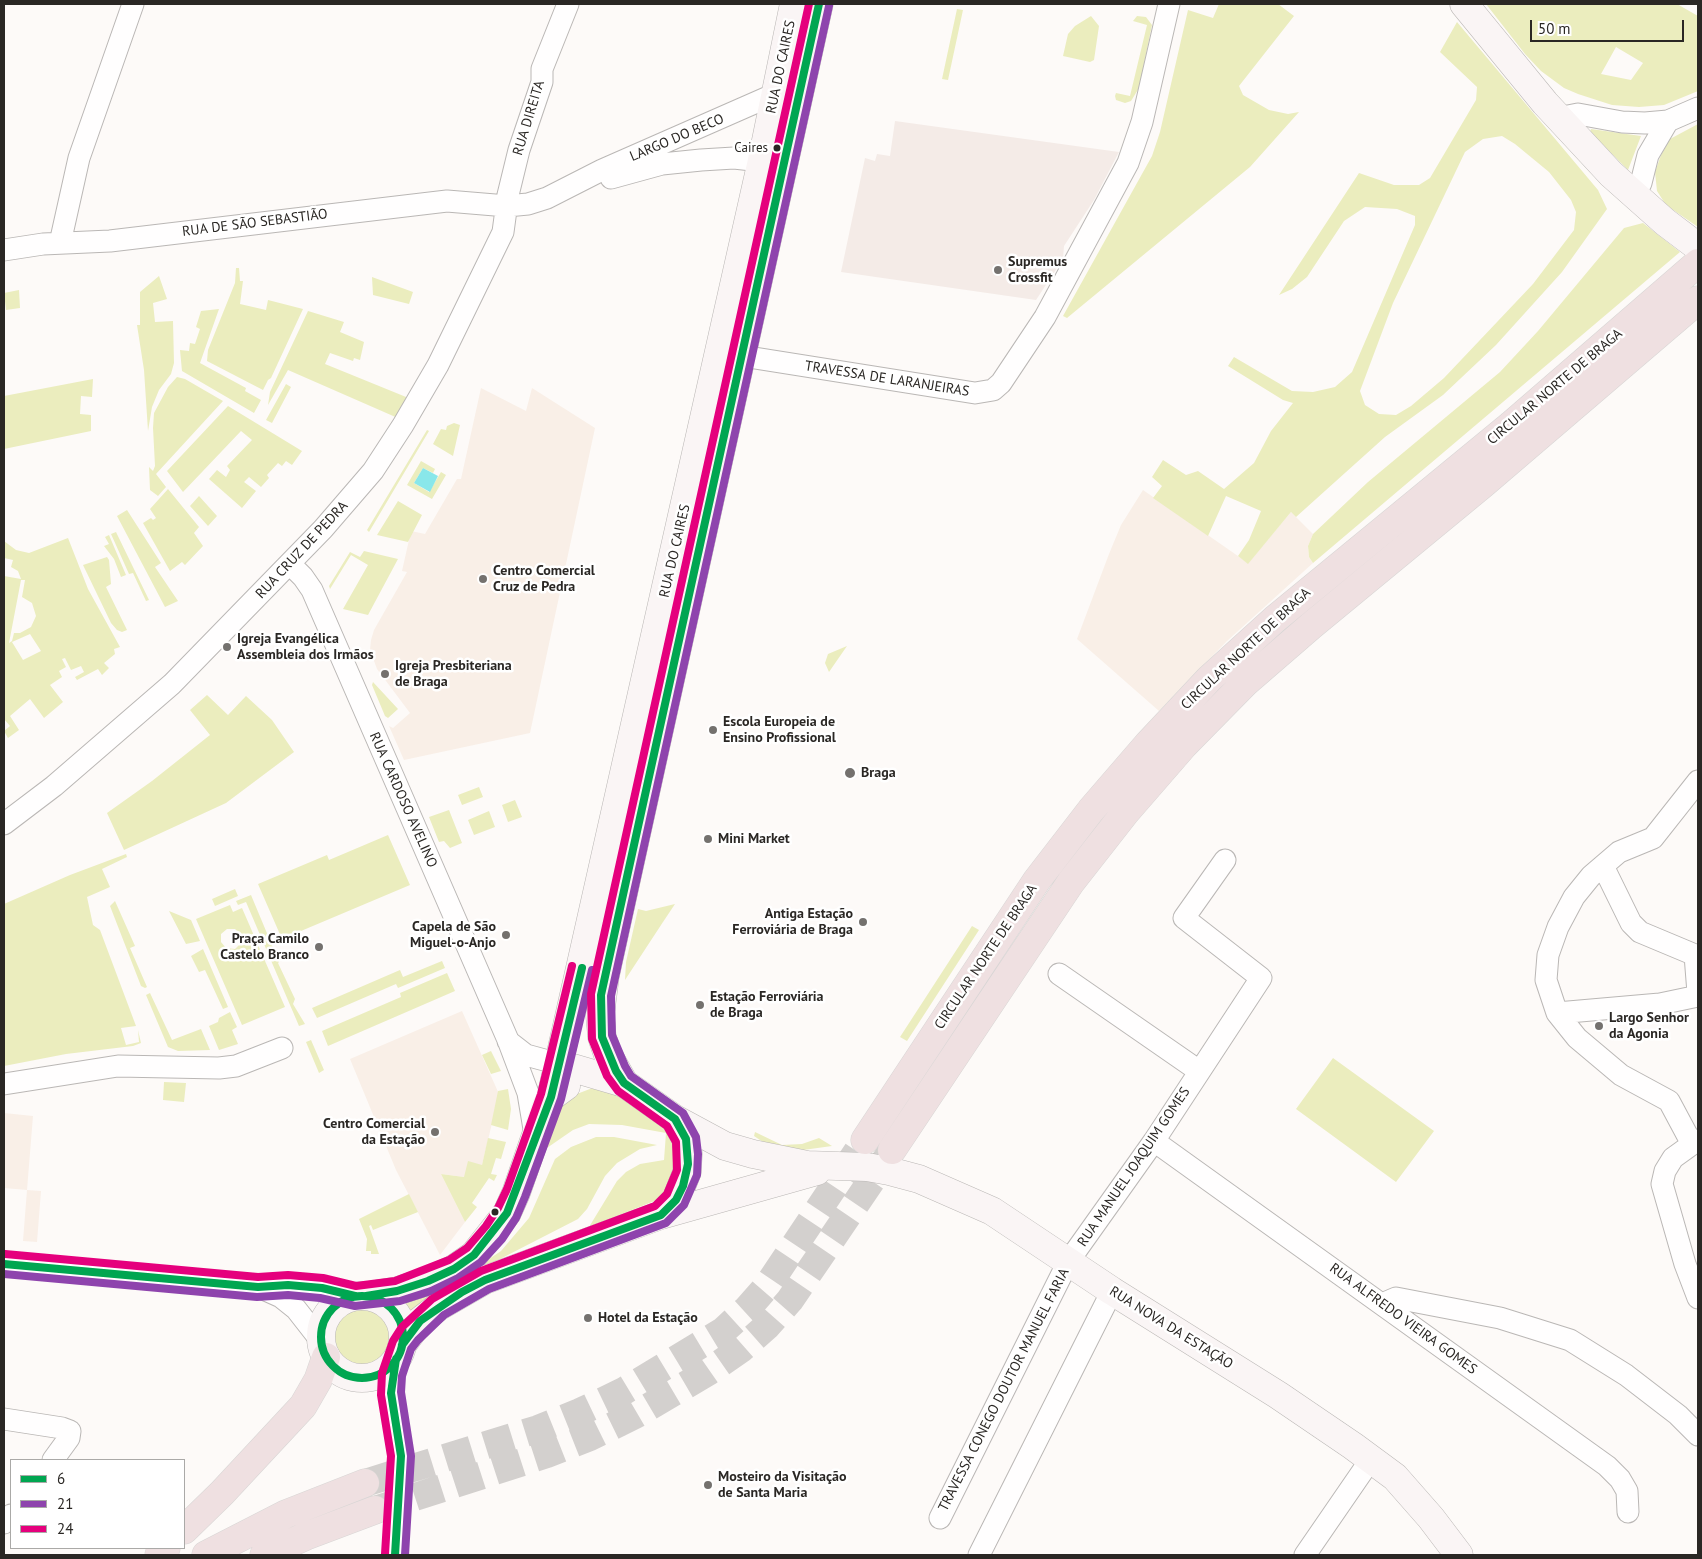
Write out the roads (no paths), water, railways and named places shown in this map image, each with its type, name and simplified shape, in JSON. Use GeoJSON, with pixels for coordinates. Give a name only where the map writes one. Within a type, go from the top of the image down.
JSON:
{"type":"FeatureCollection","features":[{"type":"Feature","properties":{"kind":"highway","name":"CIRCULAR NORTE DE BRAGA"},"geometry":{"type":"LineString","coordinates":[[865,1140],[1043,872],[1091,810],[1148,744],[1209,679],[1275,619],[1511,424],[1698,263]]}},
{"type":"Feature","properties":{"kind":"highway","name":"CIRCULAR NORTE DE BRAGA"},"geometry":{"type":"LineString","coordinates":[[892,1150],[1072,882],[1125,813],[1184,745],[1245,684],[1312,625],[1548,430],[1698,300]]}},
{"type":"Feature","properties":{"kind":"highway"},"geometry":{"type":"LineString","coordinates":[[185,1529],[222,1493],[303,1406],[318,1380],[323,1349]]}},
{"type":"Feature","properties":{"kind":"highway"},"geometry":{"type":"LineString","coordinates":[[206,1555],[286,1514],[365,1483]]}},
{"type":"Feature","properties":{"kind":"highway"},"geometry":{"type":"LineString","coordinates":[[264,1555],[306,1536],[375,1510]]}},
{"type":"Feature","properties":{"kind":"main road","name":"RUA DO CAIRES"},"geometry":{"type":"LineString","coordinates":[[361,1296],[397,1291],[428,1281],[454,1269],[474,1255],[494,1232],[507,1213],[552,1097],[760,165],[794,4]]}},
{"type":"Feature","properties":{"kind":"main road","name":"RUA DO CAIRES"},"geometry":{"type":"LineString","coordinates":[[615,1080],[602,1037],[601,995],[819,4]]}},
{"type":"Feature","properties":{"kind":"main road"},"geometry":{"type":"LineString","coordinates":[[1464,4],[1553,112],[1634,196],[1698,247]]}},
{"type":"Feature","properties":{"kind":"main road"},"geometry":{"type":"LineString","coordinates":[[559,1064],[615,1080]]}},
{"type":"Feature","properties":{"kind":"main road"},"geometry":{"type":"LineString","coordinates":[[552,1097],[574,1082],[593,1077],[615,1080]]}},
{"type":"Feature","properties":{"kind":"main road","name":"RUA NOVA DA ESTAÇÃO"},"geometry":{"type":"LineString","coordinates":[[615,1080],[675,1119],[725,1146],[753,1154],[806,1164],[889,1171],[943,1188],[992,1211],[1112,1291],[1278,1395],[1395,1476],[1431,1518],[1459,1555]]}},
{"type":"Feature","properties":{"kind":"main road"},"geometry":{"type":"LineString","coordinates":[[661,1214],[676,1200],[683,1186],[688,1164],[686,1139],[675,1119]]}},
{"type":"Feature","properties":{"kind":"main road","name":"RUA NOVA DA ESTAÇÃO"},"geometry":{"type":"LineString","coordinates":[[399,1352],[420,1321],[438,1307],[485,1280],[661,1214],[789,1178],[843,1166]]}},
{"type":"Feature","properties":{"kind":"main road"},"geometry":{"type":"LineString","coordinates":[[361,1296],[379,1300],[390,1307],[398,1318],[402,1331],[399,1352],[384,1371],[369,1377],[352,1377],[337,1370],[323,1349],[321,1328],[330,1312],[344,1300],[361,1296]]}},
{"type":"Feature","properties":{"kind":"street"},"geometry":{"type":"LineString","coordinates":[[60,243],[79,158],[133,4]]}},
{"type":"Feature","properties":{"kind":"street","name":"RUA DIREITA"},"geometry":{"type":"LineString","coordinates":[[507,206],[518,150],[542,82],[542,69],[568,4]]}},
{"type":"Feature","properties":{"kind":"street","name":"TRAVESSA DE LARANJEIRAS"},"geometry":{"type":"LineString","coordinates":[[742,356],[975,393],[993,390],[1001,384],[1062,287],[1128,163],[1142,122],[1170,4]]}},
{"type":"Feature","properties":{"kind":"street","name":"LARGO DO BECO"},"geometry":{"type":"LineString","coordinates":[[507,206],[528,204],[547,198],[579,184],[602,170],[775,94]]}},
{"type":"Feature","properties":{"kind":"street"},"geometry":{"type":"LineString","coordinates":[[1553,112],[1568,116],[1578,114],[1622,122],[1645,123],[1668,121],[1698,108]]}},
{"type":"Feature","properties":{"kind":"street"},"geometry":{"type":"LineString","coordinates":[[1634,196],[1641,183],[1648,155],[1668,121]]}},
{"type":"Feature","properties":{"kind":"street","name":"LARGO DO BECO"},"geometry":{"type":"LineString","coordinates":[[579,184],[604,180],[662,164],[734,158],[752,160],[760,165]]}},
{"type":"Feature","properties":{"kind":"street","name":"RUA DE SÃO SEBASTIÃO"},"geometry":{"type":"LineString","coordinates":[[4,250],[60,243],[119,240],[448,201],[507,206]]}},
{"type":"Feature","properties":{"kind":"street","name":"RUA CRUZ DE PEDRA"},"geometry":{"type":"LineString","coordinates":[[4,824],[54,786],[155,700],[290,564],[365,482],[403,426],[455,333],[503,232],[507,206]]}},
{"type":"Feature","properties":{"kind":"street","name":"RUA CARDOSO AVELINO"},"geometry":{"type":"LineString","coordinates":[[290,564],[303,577],[312,590],[508,1040],[528,1093],[535,1139]]}},
{"type":"Feature","properties":{"kind":"street"},"geometry":{"type":"LineString","coordinates":[[1698,781],[1653,838],[1619,852],[1590,876],[1574,897],[1558,927],[1548,955],[1546,980],[1557,1013],[1577,1038],[1621,1075],[1669,1101],[1695,1142],[1673,1158],[1665,1171],[1662,1184],[1685,1264],[1698,1298]]}},
{"type":"Feature","properties":{"kind":"street","name":"RUA MANUEL JOAQUIM GOMES"},"geometry":{"type":"LineString","coordinates":[[1068,1262],[1154,1141],[1262,978],[1184,918],[1226,860]]}},
{"type":"Feature","properties":{"kind":"street"},"geometry":{"type":"LineString","coordinates":[[1557,1013],[1660,1004],[1698,995],[1695,955],[1640,932],[1630,923],[1603,866]]}},
{"type":"Feature","properties":{"kind":"street"},"geometry":{"type":"LineString","coordinates":[[1059,974],[1199,1071]]}},
{"type":"Feature","properties":{"kind":"street"},"geometry":{"type":"LineString","coordinates":[[508,1040],[526,1054],[559,1064]]}},
{"type":"Feature","properties":{"kind":"street"},"geometry":{"type":"LineString","coordinates":[[4,1084],[118,1066],[219,1068],[236,1066],[282,1048]]}},
{"type":"Feature","properties":{"kind":"street","name":"RUA ALFREDO VIEIRA GOMES"},"geometry":{"type":"LineString","coordinates":[[1154,1141],[1607,1466],[1620,1479],[1627,1491],[1628,1512]]}},
{"type":"Feature","properties":{"kind":"street","name":"TRAVESSA CONEGO DOUTOR MANUEL FARIA"},"geometry":{"type":"LineString","coordinates":[[940,1518],[1068,1262]]}},
{"type":"Feature","properties":{"kind":"street"},"geometry":{"type":"LineString","coordinates":[[4,1264],[258,1287],[288,1285],[322,1288],[361,1296]]}},
{"type":"Feature","properties":{"kind":"street"},"geometry":{"type":"LineString","coordinates":[[258,1287],[281,1297],[296,1308],[323,1349]]}},
{"type":"Feature","properties":{"kind":"street"},"geometry":{"type":"LineString","coordinates":[[979,1555],[1112,1291]]}},
{"type":"Feature","properties":{"kind":"street"},"geometry":{"type":"LineString","coordinates":[[1382,1304],[1396,1298],[1500,1318],[1570,1340],[1626,1376],[1663,1403],[1678,1415],[1698,1436]]}},
{"type":"Feature","properties":{"kind":"street"},"geometry":{"type":"LineString","coordinates":[[395,1555],[401,1456],[391,1393],[399,1352]]}},
{"type":"Feature","properties":{"kind":"street"},"geometry":{"type":"LineString","coordinates":[[4,1419],[62,1428],[70,1431],[69,1438],[54,1459]]}},
{"type":"Feature","properties":{"kind":"street"},"geometry":{"type":"LineString","coordinates":[[1305,1555],[1371,1459]]}},
{"type":"Feature","properties":{"kind":"water"},"geometry":{"type":"Polygon","coordinates":[[[423,468],[438,476],[430,492],[414,483],[423,468]]]}},
{"type":"Feature","properties":{"kind":"tunnel"},"geometry":{"type":"LineString","coordinates":[[365,1483],[538,1429],[580,1412],[624,1391],[723,1331],[747,1309],[768,1285],[865,1140]]}},
{"type":"Feature","properties":{"kind":"tunnel"},"geometry":{"type":"LineString","coordinates":[[375,1510],[547,1454],[590,1437],[635,1415],[708,1372],[741,1349],[767,1326],[790,1300],[891,1152]]}},
{"type":"Feature","properties":{"kind":"place","name":"Caires"},"geometry":{"type":"Point","coordinates":[777,148]}},
{"type":"Feature","properties":{"kind":"place","name":"Supremus Crossfit"},"geometry":{"type":"Point","coordinates":[998,270]}},
{"type":"Feature","properties":{"kind":"place","name":"Centro Comercial Cruz de Pedra"},"geometry":{"type":"Point","coordinates":[483,579]}},
{"type":"Feature","properties":{"kind":"place","name":"Igreja Evangélica Assembleia dos Irmãos"},"geometry":{"type":"Point","coordinates":[227,647]}},
{"type":"Feature","properties":{"kind":"place","name":"Igreja Presbiteriana de Braga"},"geometry":{"type":"Point","coordinates":[385,674]}},
{"type":"Feature","properties":{"kind":"place","name":"Escola Europeia de Ensino Profissional"},"geometry":{"type":"Point","coordinates":[713,730]}},
{"type":"Feature","properties":{"kind":"place","name":"Braga"},"geometry":{"type":"Point","coordinates":[850,773]}},
{"type":"Feature","properties":{"kind":"place","name":"Mini Market"},"geometry":{"type":"Point","coordinates":[708,839]}},
{"type":"Feature","properties":{"kind":"place","name":"Antiga Estação Ferroviária de Braga"},"geometry":{"type":"Point","coordinates":[863,922]}},
{"type":"Feature","properties":{"kind":"place","name":"Capela de São Miguel-o-Anjo"},"geometry":{"type":"Point","coordinates":[506,935]}},
{"type":"Feature","properties":{"kind":"place","name":"Praça Camilo Castelo Branco"},"geometry":{"type":"Point","coordinates":[319,947]}},
{"type":"Feature","properties":{"kind":"place","name":"Estação Ferroviária de Braga"},"geometry":{"type":"Point","coordinates":[700,1005]}},
{"type":"Feature","properties":{"kind":"place","name":"Largo Senhor da Agonia"},"geometry":{"type":"Point","coordinates":[1599,1026]}},
{"type":"Feature","properties":{"kind":"place","name":"Centro Comercial da Estação"},"geometry":{"type":"Point","coordinates":[435,1132]}},
{"type":"Feature","properties":{"kind":"place","name":"Hotel da Estação"},"geometry":{"type":"Point","coordinates":[588,1318]}},
{"type":"Feature","properties":{"kind":"place","name":"Mosteiro da Visitação de Santa Maria"},"geometry":{"type":"Point","coordinates":[708,1485]}}]}
